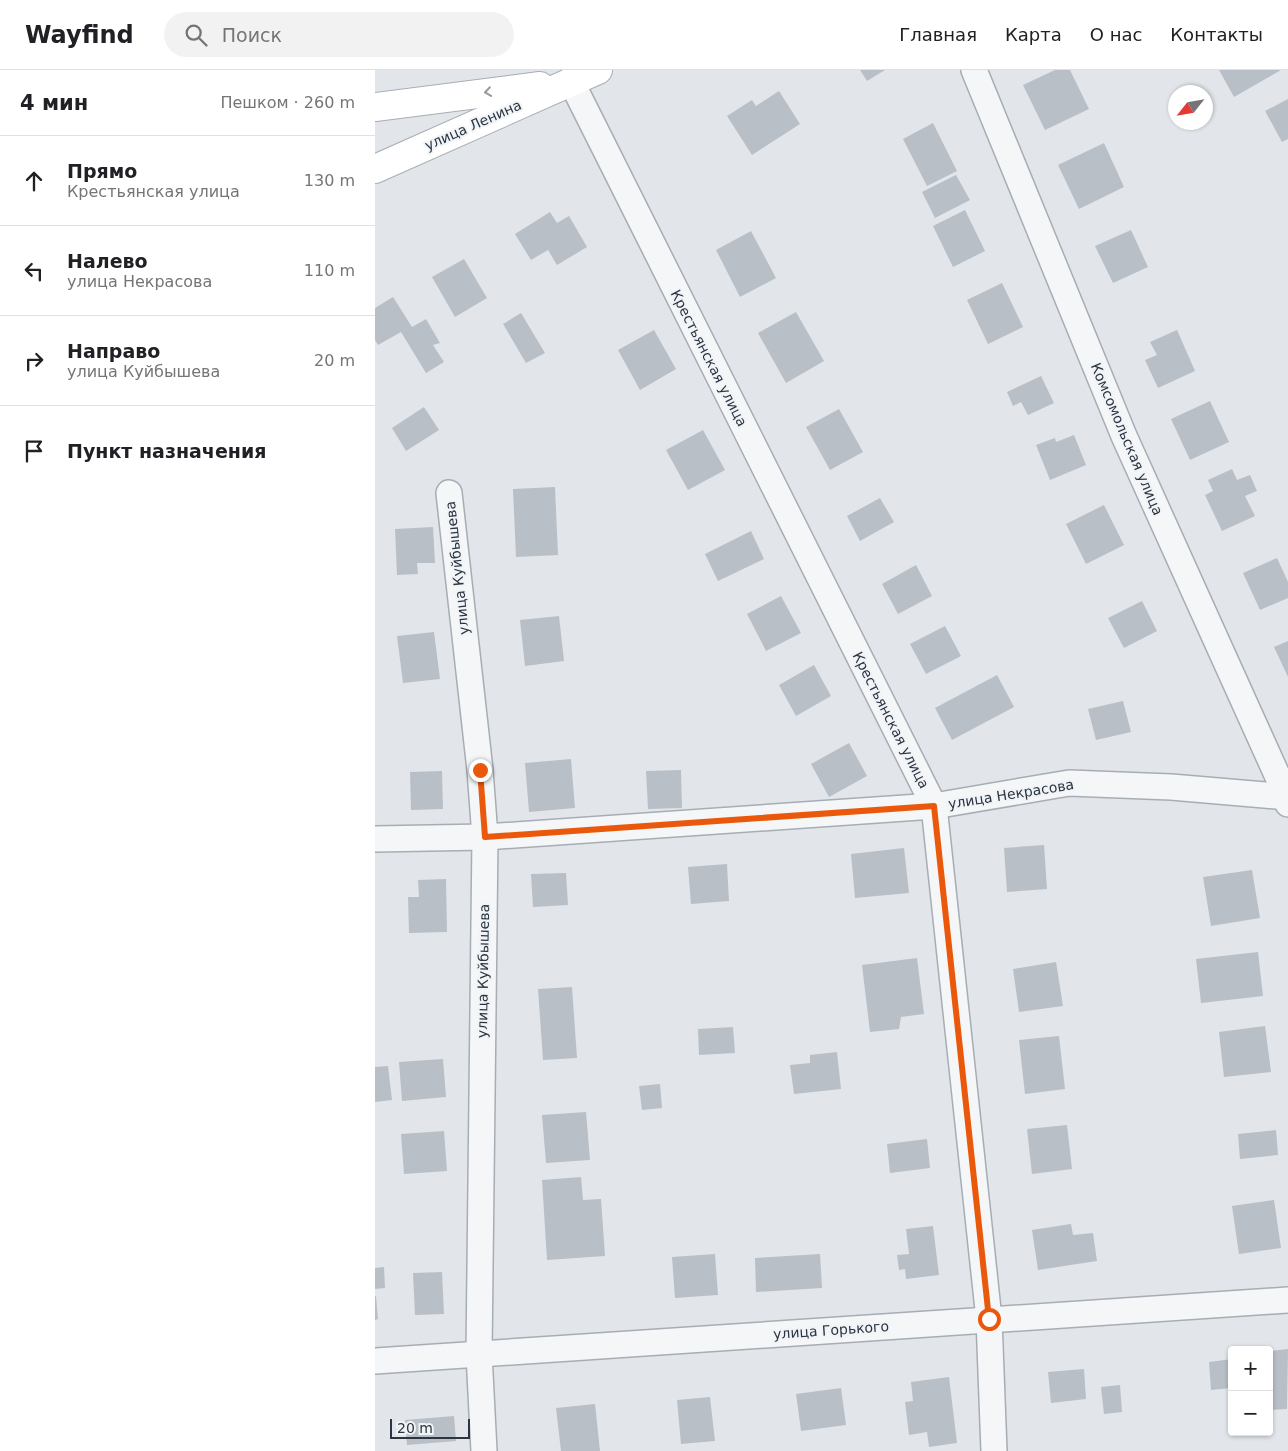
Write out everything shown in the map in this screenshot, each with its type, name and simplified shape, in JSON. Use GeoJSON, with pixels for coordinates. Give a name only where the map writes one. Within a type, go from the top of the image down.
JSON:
{"type":"FeatureCollection","features":[{"type":"Feature","properties":{"kind":"main road","name":"улица Ленина"},"geometry":{"type":"LineString","coordinates":[[375,169],[598,70]]}},
{"type":"Feature","properties":{"kind":"main road","name":"улица Ленина"},"geometry":{"type":"LineString","coordinates":[[375,107],[571,81]]}},
{"type":"Feature","properties":{"kind":"street","name":"Комсомольская улица"},"geometry":{"type":"LineString","coordinates":[[974,70],[1124,436],[1288,800]]}},
{"type":"Feature","properties":{"kind":"street","name":"Крестьянская улица"},"geometry":{"type":"LineString","coordinates":[[571,81],[934,806],[989,1319],[994,1451]]}},
{"type":"Feature","properties":{"kind":"street","name":"улица Куйбышева"},"geometry":{"type":"LineString","coordinates":[[449,493],[480,770],[485,837],[479,1354],[484,1451]]}},
{"type":"Feature","properties":{"kind":"street","name":"улица Некрасова"},"geometry":{"type":"LineString","coordinates":[[375,840],[485,837],[934,806],[1069,783],[1171,787],[1288,800]]}},
{"type":"Feature","properties":{"kind":"street","name":"улица Горького"},"geometry":{"type":"LineString","coordinates":[[375,1361],[1288,1300]]}},
{"type":"Feature","properties":{"kind":"building"},"geometry":{"type":"Polygon","coordinates":[[[860,70],[885,70],[867,81],[860,70]]]}},
{"type":"Feature","properties":{"kind":"building"},"geometry":{"type":"Polygon","coordinates":[[[1055,70],[1070,70],[1089,109],[1045,130],[1023,85],[1055,70]]]}},
{"type":"Feature","properties":{"kind":"building"},"geometry":{"type":"Polygon","coordinates":[[[1219,70],[1281,70],[1234,97],[1219,70]]]}},
{"type":"Feature","properties":{"kind":"building"},"geometry":{"type":"Polygon","coordinates":[[[779,91],[800,124],[752,155],[727,116],[752,100],[756,106],[779,91]]]}},
{"type":"Feature","properties":{"kind":"building"},"geometry":{"type":"Polygon","coordinates":[[[1288,99],[1288,139],[1282,142],[1265,111],[1288,99]]]}},
{"type":"Feature","properties":{"kind":"building"},"geometry":{"type":"Polygon","coordinates":[[[933,123],[957,171],[927,186],[903,139],[933,123]]]}},
{"type":"Feature","properties":{"kind":"building"},"geometry":{"type":"Polygon","coordinates":[[[1104,143],[1124,187],[1079,209],[1058,165],[1104,143]]]}},
{"type":"Feature","properties":{"kind":"building"},"geometry":{"type":"Polygon","coordinates":[[[956,175],[970,200],[935,218],[922,192],[956,175]]]}},
{"type":"Feature","properties":{"kind":"building"},"geometry":{"type":"Polygon","coordinates":[[[965,210],[985,251],[953,267],[933,226],[965,210]]]}},
{"type":"Feature","properties":{"kind":"building"},"geometry":{"type":"Polygon","coordinates":[[[550,212],[557,223],[569,216],[587,247],[557,265],[548,250],[531,260],[515,234],[550,212]]]}},
{"type":"Feature","properties":{"kind":"building"},"geometry":{"type":"Polygon","coordinates":[[[1131,230],[1148,267],[1113,283],[1095,246],[1131,230]]]}},
{"type":"Feature","properties":{"kind":"building"},"geometry":{"type":"Polygon","coordinates":[[[751,231],[776,278],[740,297],[716,250],[751,231]]]}},
{"type":"Feature","properties":{"kind":"building"},"geometry":{"type":"Polygon","coordinates":[[[464,259],[487,298],[455,317],[432,277],[464,259]]]}},
{"type":"Feature","properties":{"kind":"building"},"geometry":{"type":"Polygon","coordinates":[[[1002,283],[1023,327],[988,344],[967,300],[1002,283]]]}},
{"type":"Feature","properties":{"kind":"building"},"geometry":{"type":"Polygon","coordinates":[[[393,297],[412,327],[426,319],[440,343],[433,345],[444,362],[426,373],[401,332],[378,345],[375,340],[375,308],[393,297]]]}},
{"type":"Feature","properties":{"kind":"building"},"geometry":{"type":"Polygon","coordinates":[[[796,312],[824,361],[786,383],[758,333],[796,312]]]}},
{"type":"Feature","properties":{"kind":"building"},"geometry":{"type":"Polygon","coordinates":[[[521,313],[545,353],[526,363],[503,324],[521,313]]]}},
{"type":"Feature","properties":{"kind":"building"},"geometry":{"type":"Polygon","coordinates":[[[654,330],[676,369],[640,390],[618,350],[654,330]]]}},
{"type":"Feature","properties":{"kind":"building"},"geometry":{"type":"Polygon","coordinates":[[[1177,330],[1195,371],[1158,388],[1145,360],[1157,355],[1150,342],[1177,330]]]}},
{"type":"Feature","properties":{"kind":"building"},"geometry":{"type":"Polygon","coordinates":[[[1041,376],[1054,403],[1028,415],[1021,402],[1013,406],[1007,392],[1041,376]]]}},
{"type":"Feature","properties":{"kind":"building"},"geometry":{"type":"Polygon","coordinates":[[[1210,401],[1229,442],[1190,460],[1171,419],[1210,401]]]}},
{"type":"Feature","properties":{"kind":"building"},"geometry":{"type":"Polygon","coordinates":[[[424,407],[439,430],[406,451],[392,428],[424,407]]]}},
{"type":"Feature","properties":{"kind":"building"},"geometry":{"type":"Polygon","coordinates":[[[839,409],[863,452],[830,470],[806,427],[839,409]]]}},
{"type":"Feature","properties":{"kind":"building"},"geometry":{"type":"Polygon","coordinates":[[[703,430],[725,470],[688,490],[666,450],[703,430]]]}},
{"type":"Feature","properties":{"kind":"building"},"geometry":{"type":"Polygon","coordinates":[[[1074,435],[1086,465],[1050,480],[1036,445],[1055,438],[1056,442],[1074,435]]]}},
{"type":"Feature","properties":{"kind":"building"},"geometry":{"type":"Polygon","coordinates":[[[1232,469],[1237,480],[1250,475],[1257,491],[1245,496],[1255,516],[1222,531],[1205,495],[1213,491],[1208,480],[1232,469]]]}},
{"type":"Feature","properties":{"kind":"building"},"geometry":{"type":"Polygon","coordinates":[[[555,487],[558,555],[516,557],[513,489],[555,487]]]}},
{"type":"Feature","properties":{"kind":"building"},"geometry":{"type":"Polygon","coordinates":[[[880,498],[894,522],[860,541],[847,516],[880,498]]]}},
{"type":"Feature","properties":{"kind":"building"},"geometry":{"type":"Polygon","coordinates":[[[1104,505],[1124,545],[1086,564],[1066,524],[1104,505]]]}},
{"type":"Feature","properties":{"kind":"building"},"geometry":{"type":"Polygon","coordinates":[[[433,527],[435,563],[417,563],[418,574],[397,575],[395,529],[433,527]]]}},
{"type":"Feature","properties":{"kind":"building"},"geometry":{"type":"Polygon","coordinates":[[[751,531],[764,559],[718,581],[705,554],[751,531]]]}},
{"type":"Feature","properties":{"kind":"building"},"geometry":{"type":"Polygon","coordinates":[[[1277,558],[1288,582],[1288,598],[1260,610],[1243,573],[1277,558]]]}},
{"type":"Feature","properties":{"kind":"building"},"geometry":{"type":"Polygon","coordinates":[[[916,565],[932,596],[898,614],[882,584],[916,565]]]}},
{"type":"Feature","properties":{"kind":"building"},"geometry":{"type":"Polygon","coordinates":[[[781,596],[801,633],[766,651],[747,614],[781,596]]]}},
{"type":"Feature","properties":{"kind":"building"},"geometry":{"type":"Polygon","coordinates":[[[1142,601],[1157,631],[1124,648],[1108,618],[1142,601]]]}},
{"type":"Feature","properties":{"kind":"building"},"geometry":{"type":"Polygon","coordinates":[[[559,616],[564,661],[525,666],[520,620],[559,616]]]}},
{"type":"Feature","properties":{"kind":"building"},"geometry":{"type":"Polygon","coordinates":[[[945,626],[961,656],[926,674],[910,644],[945,626]]]}},
{"type":"Feature","properties":{"kind":"building"},"geometry":{"type":"Polygon","coordinates":[[[434,632],[440,679],[403,683],[397,636],[434,632]]]}},
{"type":"Feature","properties":{"kind":"building"},"geometry":{"type":"Polygon","coordinates":[[[1288,641],[1288,677],[1274,647],[1288,641]]]}},
{"type":"Feature","properties":{"kind":"building"},"geometry":{"type":"Polygon","coordinates":[[[814,665],[831,696],[796,716],[779,685],[814,665]]]}},
{"type":"Feature","properties":{"kind":"building"},"geometry":{"type":"Polygon","coordinates":[[[997,675],[1014,707],[952,740],[935,708],[997,675]]]}},
{"type":"Feature","properties":{"kind":"building"},"geometry":{"type":"Polygon","coordinates":[[[1123,701],[1131,732],[1096,740],[1088,709],[1123,701]]]}},
{"type":"Feature","properties":{"kind":"building"},"geometry":{"type":"Polygon","coordinates":[[[849,743],[867,776],[829,797],[811,764],[849,743]]]}},
{"type":"Feature","properties":{"kind":"building"},"geometry":{"type":"Polygon","coordinates":[[[571,759],[575,808],[529,812],[525,763],[571,759]]]}},
{"type":"Feature","properties":{"kind":"building"},"geometry":{"type":"Polygon","coordinates":[[[681,770],[682,808],[648,809],[646,771],[681,770]]]}},
{"type":"Feature","properties":{"kind":"building"},"geometry":{"type":"Polygon","coordinates":[[[442,771],[443,809],[411,810],[410,772],[442,771]]]}},
{"type":"Feature","properties":{"kind":"building"},"geometry":{"type":"Polygon","coordinates":[[[1044,845],[1047,889],[1007,892],[1004,848],[1044,845]]]}},
{"type":"Feature","properties":{"kind":"building"},"geometry":{"type":"Polygon","coordinates":[[[904,848],[909,893],[855,898],[851,854],[904,848]]]}},
{"type":"Feature","properties":{"kind":"building"},"geometry":{"type":"Polygon","coordinates":[[[727,864],[729,901],[691,904],[688,867],[727,864]]]}},
{"type":"Feature","properties":{"kind":"building"},"geometry":{"type":"Polygon","coordinates":[[[1252,870],[1260,918],[1211,926],[1203,877],[1252,870]]]}},
{"type":"Feature","properties":{"kind":"building"},"geometry":{"type":"Polygon","coordinates":[[[566,873],[568,905],[533,907],[531,874],[566,873]]]}},
{"type":"Feature","properties":{"kind":"building"},"geometry":{"type":"Polygon","coordinates":[[[446,879],[447,932],[409,933],[408,897],[419,897],[418,880],[446,879]]]}},
{"type":"Feature","properties":{"kind":"building"},"geometry":{"type":"Polygon","coordinates":[[[1258,952],[1263,996],[1201,1003],[1196,959],[1258,952]]]}},
{"type":"Feature","properties":{"kind":"building"},"geometry":{"type":"Polygon","coordinates":[[[917,958],[924,1014],[901,1017],[899,1029],[870,1032],[862,965],[917,958]]]}},
{"type":"Feature","properties":{"kind":"building"},"geometry":{"type":"Polygon","coordinates":[[[1056,962],[1063,1006],[1019,1012],[1013,969],[1056,962]]]}},
{"type":"Feature","properties":{"kind":"building"},"geometry":{"type":"Polygon","coordinates":[[[572,987],[577,1058],[543,1060],[538,989],[572,987]]]}},
{"type":"Feature","properties":{"kind":"building"},"geometry":{"type":"Polygon","coordinates":[[[1265,1026],[1271,1072],[1224,1077],[1219,1032],[1265,1026]]]}},
{"type":"Feature","properties":{"kind":"building"},"geometry":{"type":"Polygon","coordinates":[[[733,1027],[735,1053],[699,1055],[698,1029],[733,1027]]]}},
{"type":"Feature","properties":{"kind":"building"},"geometry":{"type":"Polygon","coordinates":[[[1059,1036],[1065,1089],[1025,1094],[1019,1040],[1059,1036]]]}},
{"type":"Feature","properties":{"kind":"building"},"geometry":{"type":"Polygon","coordinates":[[[837,1052],[841,1089],[794,1094],[790,1065],[810,1063],[810,1055],[837,1052]]]}},
{"type":"Feature","properties":{"kind":"building"},"geometry":{"type":"Polygon","coordinates":[[[443,1059],[446,1097],[402,1101],[399,1062],[443,1059]]]}},
{"type":"Feature","properties":{"kind":"building"},"geometry":{"type":"Polygon","coordinates":[[[388,1066],[392,1100],[375,1102],[375,1067],[388,1066]]]}},
{"type":"Feature","properties":{"kind":"building"},"geometry":{"type":"Polygon","coordinates":[[[660,1084],[662,1108],[642,1110],[639,1086],[660,1084]]]}},
{"type":"Feature","properties":{"kind":"building"},"geometry":{"type":"Polygon","coordinates":[[[586,1112],[590,1160],[546,1163],[542,1115],[586,1112]]]}},
{"type":"Feature","properties":{"kind":"building"},"geometry":{"type":"Polygon","coordinates":[[[1067,1125],[1072,1169],[1032,1174],[1027,1129],[1067,1125]]]}},
{"type":"Feature","properties":{"kind":"building"},"geometry":{"type":"Polygon","coordinates":[[[1276,1130],[1278,1155],[1240,1159],[1238,1134],[1276,1130]]]}},
{"type":"Feature","properties":{"kind":"building"},"geometry":{"type":"Polygon","coordinates":[[[444,1131],[447,1171],[404,1174],[401,1134],[444,1131]]]}},
{"type":"Feature","properties":{"kind":"building"},"geometry":{"type":"Polygon","coordinates":[[[927,1139],[930,1168],[890,1173],[887,1144],[927,1139]]]}},
{"type":"Feature","properties":{"kind":"building"},"geometry":{"type":"Polygon","coordinates":[[[581,1177],[583,1200],[601,1199],[605,1256],[547,1260],[542,1180],[581,1177]]]}},
{"type":"Feature","properties":{"kind":"building"},"geometry":{"type":"Polygon","coordinates":[[[1274,1200],[1281,1248],[1239,1254],[1232,1206],[1274,1200]]]}},
{"type":"Feature","properties":{"kind":"building"},"geometry":{"type":"Polygon","coordinates":[[[1071,1224],[1073,1235],[1093,1233],[1097,1261],[1038,1270],[1032,1230],[1071,1224]]]}},
{"type":"Feature","properties":{"kind":"building"},"geometry":{"type":"Polygon","coordinates":[[[933,1226],[939,1275],[906,1279],[905,1269],[899,1270],[897,1255],[909,1254],[906,1229],[933,1226]]]}},
{"type":"Feature","properties":{"kind":"building"},"geometry":{"type":"Polygon","coordinates":[[[715,1254],[718,1295],[675,1298],[672,1257],[715,1254]]]}},
{"type":"Feature","properties":{"kind":"building"},"geometry":{"type":"Polygon","coordinates":[[[820,1254],[822,1288],[756,1292],[755,1258],[820,1254]]]}},
{"type":"Feature","properties":{"kind":"building"},"geometry":{"type":"Polygon","coordinates":[[[384,1267],[385,1288],[375,1289],[375,1268],[384,1267]]]}},
{"type":"Feature","properties":{"kind":"building"},"geometry":{"type":"Polygon","coordinates":[[[442,1272],[444,1314],[415,1315],[413,1273],[442,1272]]]}},
{"type":"Feature","properties":{"kind":"building"},"geometry":{"type":"Polygon","coordinates":[[[375,1296],[378,1319],[375,1320],[375,1296]]]}},
{"type":"Feature","properties":{"kind":"building"},"geometry":{"type":"Polygon","coordinates":[[[1288,1349],[1287,1409],[1273,1410],[1273,1351],[1288,1349]]]}},
{"type":"Feature","properties":{"kind":"building"},"geometry":{"type":"Polygon","coordinates":[[[1228,1360],[1228,1388],[1211,1390],[1209,1362],[1228,1360]]]}},
{"type":"Feature","properties":{"kind":"building"},"geometry":{"type":"Polygon","coordinates":[[[1084,1369],[1086,1399],[1051,1403],[1048,1372],[1084,1369]]]}},
{"type":"Feature","properties":{"kind":"building"},"geometry":{"type":"Polygon","coordinates":[[[949,1377],[957,1443],[929,1447],[927,1432],[909,1435],[905,1402],[913,1401],[911,1382],[949,1377]]]}},
{"type":"Feature","properties":{"kind":"building"},"geometry":{"type":"Polygon","coordinates":[[[1120,1385],[1122,1412],[1104,1414],[1101,1387],[1120,1385]]]}},
{"type":"Feature","properties":{"kind":"building"},"geometry":{"type":"Polygon","coordinates":[[[841,1388],[846,1425],[801,1431],[796,1394],[841,1388]]]}},
{"type":"Feature","properties":{"kind":"building"},"geometry":{"type":"Polygon","coordinates":[[[710,1397],[715,1441],[681,1444],[677,1400],[710,1397]]]}},
{"type":"Feature","properties":{"kind":"building"},"geometry":{"type":"Polygon","coordinates":[[[595,1404],[600,1451],[561,1451],[556,1408],[595,1404]]]}},
{"type":"Feature","properties":{"kind":"building"},"geometry":{"type":"Polygon","coordinates":[[[454,1416],[456,1441],[407,1445],[405,1420],[454,1416]]]}},
{"type":"Feature","properties":{"kind":"route"},"geometry":{"type":"LineString","coordinates":[[480,770],[485,837],[934,806],[989,1319]]}}]}
